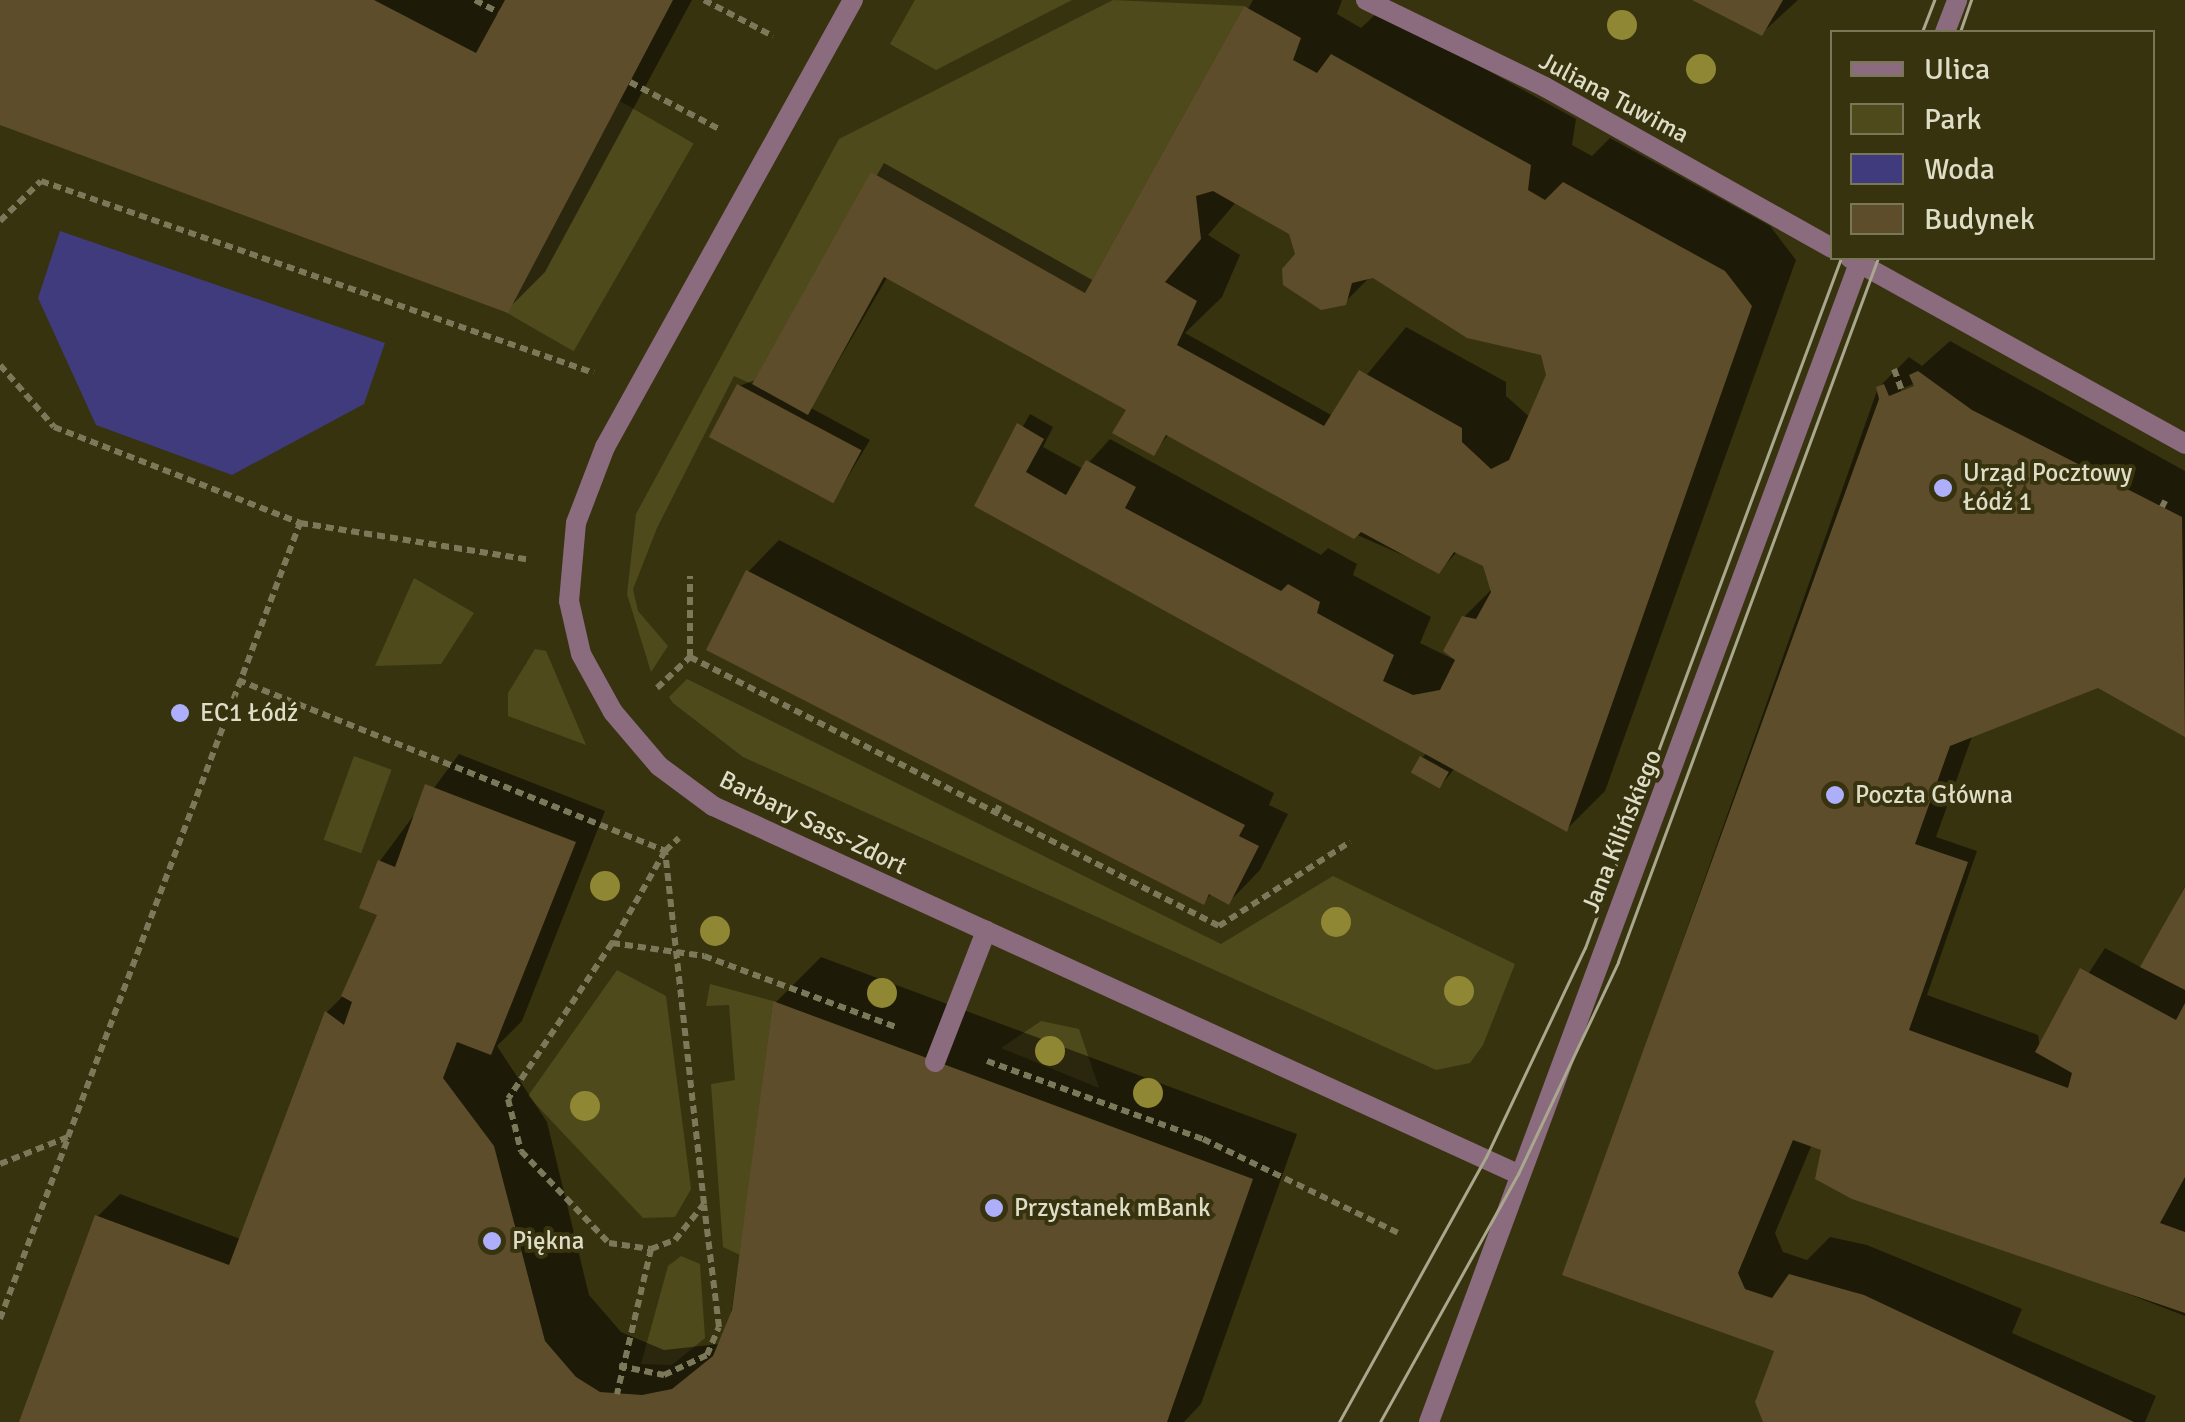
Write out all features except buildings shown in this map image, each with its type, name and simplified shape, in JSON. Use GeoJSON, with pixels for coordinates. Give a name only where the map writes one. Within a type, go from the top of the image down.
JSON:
{"type":"FeatureCollection","features":[{"type":"Feature","properties":{"kind":"street","name":"Barbary Sass-Zdort"},"geometry":{"type":"LineString","coordinates":[[854,0],[637,389],[588,486],[568,564],[582,654],[613,712],[659,766],[713,806],[1518,1174]]}},
{"type":"Feature","properties":{"kind":"street","name":"Juliana Tuwima"},"geometry":{"type":"LineString","coordinates":[[1366,0],[1545,86],[1830,247]]}},
{"type":"Feature","properties":{"kind":"street"},"geometry":{"type":"LineString","coordinates":[[1946,30],[1956,0]]}},
{"type":"Feature","properties":{"kind":"street","name":"Jana Kilińskiego"},"geometry":{"type":"LineString","coordinates":[[1429,1422],[1856,260]]}},
{"type":"Feature","properties":{"kind":"street"},"geometry":{"type":"LineString","coordinates":[[1858,260],[2185,444]]}},
{"type":"Feature","properties":{"kind":"street"},"geometry":{"type":"LineString","coordinates":[[935,1062],[986,931]]}},
{"type":"Feature","properties":{"kind":"path"},"geometry":{"type":"LineString","coordinates":[[474,0],[498,12]]}},
{"type":"Feature","properties":{"kind":"path"},"geometry":{"type":"LineString","coordinates":[[704,0],[774,36]]}},
{"type":"Feature","properties":{"kind":"path"},"geometry":{"type":"LineString","coordinates":[[630,82],[721,130]]}},
{"type":"Feature","properties":{"kind":"path"},"geometry":{"type":"LineString","coordinates":[[0,221],[40,182],[637,389]]}},
{"type":"Feature","properties":{"kind":"path"},"geometry":{"type":"LineString","coordinates":[[0,365],[54,428],[300,523],[568,564]]}},
{"type":"Feature","properties":{"kind":"path"},"geometry":{"type":"LineString","coordinates":[[1894,368],[1902,391]]}},
{"type":"Feature","properties":{"kind":"path"},"geometry":{"type":"LineString","coordinates":[[0,1319],[300,523]]}},
{"type":"Feature","properties":{"kind":"path"},"geometry":{"type":"LineString","coordinates":[[652,692],[690,657],[690,576]]}},
{"type":"Feature","properties":{"kind":"path"},"geometry":{"type":"LineString","coordinates":[[690,657],[1219,926],[1350,842]]}},
{"type":"Feature","properties":{"kind":"path"},"geometry":{"type":"LineString","coordinates":[[238,680],[665,851]]}},
{"type":"Feature","properties":{"kind":"path"},"geometry":{"type":"LineString","coordinates":[[996,813],[1002,802]]}},
{"type":"Feature","properties":{"kind":"path"},"geometry":{"type":"LineString","coordinates":[[665,851],[713,806]]}},
{"type":"Feature","properties":{"kind":"path"},"geometry":{"type":"LineString","coordinates":[[619,1366],[664,1375],[707,1355],[720,1327],[665,851]]}},
{"type":"Feature","properties":{"kind":"path"},"geometry":{"type":"LineString","coordinates":[[612,943],[508,1099],[521,1151],[609,1243],[651,1249],[675,1240],[704,1204]]}},
{"type":"Feature","properties":{"kind":"path"},"geometry":{"type":"LineString","coordinates":[[0,1164],[68,1137]]}},
{"type":"Feature","properties":{"kind":"path"},"geometry":{"type":"LineString","coordinates":[[618,1394],[619,1366],[651,1249]]}},
{"type":"Feature","properties":{"kind":"green space"},"geometry":{"type":"Polygon","coordinates":[[[915,0],[1072,0],[936,70],[890,44],[915,0]]]}},
{"type":"Feature","properties":{"kind":"green space"},"geometry":{"type":"Polygon","coordinates":[[[1113,0],[1244,6],[1085,293],[872,173],[752,384],[734,376],[657,528],[633,589],[638,611],[668,646],[651,672],[627,594],[636,514],[839,139],[1113,0]]]}},
{"type":"Feature","properties":{"kind":"green space"},"geometry":{"type":"Polygon","coordinates":[[[620,101],[694,144],[574,351],[500,309],[620,101]]]}},
{"type":"Feature","properties":{"kind":"green space"},"geometry":{"type":"Polygon","coordinates":[[[414,578],[474,613],[441,664],[375,666],[414,578]]]}},
{"type":"Feature","properties":{"kind":"green space"},"geometry":{"type":"Polygon","coordinates":[[[535,649],[546,651],[586,745],[508,716],[508,693],[535,649]]]}},
{"type":"Feature","properties":{"kind":"green space"},"geometry":{"type":"Polygon","coordinates":[[[687,679],[1221,944],[1333,876],[1515,964],[1483,1045],[1470,1063],[1436,1070],[743,757],[673,703],[669,697],[687,679]]]}},
{"type":"Feature","properties":{"kind":"green space"},"geometry":{"type":"Polygon","coordinates":[[[354,756],[392,770],[361,853],[324,840],[354,756]]]}},
{"type":"Feature","properties":{"kind":"green space"},"geometry":{"type":"Polygon","coordinates":[[[617,970],[666,996],[691,1189],[675,1217],[643,1218],[528,1096],[617,970]]]}},
{"type":"Feature","properties":{"kind":"green space"},"geometry":{"type":"Polygon","coordinates":[[[710,984],[773,1001],[740,1255],[723,1247],[711,1084],[735,1080],[729,1005],[706,1006],[710,984]]]}},
{"type":"Feature","properties":{"kind":"green space"},"geometry":{"type":"Polygon","coordinates":[[[1041,1021],[1079,1029],[1099,1088],[1001,1048],[1041,1021]]]}},
{"type":"Feature","properties":{"kind":"green space"},"geometry":{"type":"Polygon","coordinates":[[[681,1256],[700,1264],[705,1338],[672,1365],[641,1364],[668,1266],[681,1256]]]}},
{"type":"Feature","properties":{"kind":"water"},"geometry":{"type":"Polygon","coordinates":[[[60,231],[385,343],[364,404],[232,475],[96,425],[38,298],[60,231]]]}},
{"type":"Feature","properties":{"kind":"tram line"},"geometry":{"type":"LineString","coordinates":[[1923,30],[1934,0]]}},
{"type":"Feature","properties":{"kind":"tram line"},"geometry":{"type":"LineString","coordinates":[[1961,30],[1971,0]]}},
{"type":"Feature","properties":{"kind":"tram line"},"geometry":{"type":"LineString","coordinates":[[1339,1422],[1486,1157],[1585,948],[1840,260]]}},
{"type":"Feature","properties":{"kind":"tram line"},"geometry":{"type":"LineString","coordinates":[[1380,1422],[1518,1174],[1618,962],[1877,260]]}},
{"type":"Feature","properties":{"kind":"place","name":"Urząd Pocztowy Łódź 1"},"geometry":{"type":"Point","coordinates":[1943,488]}},
{"type":"Feature","properties":{"kind":"place","name":"EC1 Łódź"},"geometry":{"type":"Point","coordinates":[180,713]}},
{"type":"Feature","properties":{"kind":"place","name":"Poczta Główna"},"geometry":{"type":"Point","coordinates":[1835,795]}},
{"type":"Feature","properties":{"kind":"place","name":"Przystanek mBank"},"geometry":{"type":"Point","coordinates":[994,1208]}},
{"type":"Feature","properties":{"kind":"place","name":"Piękna"},"geometry":{"type":"Point","coordinates":[492,1241]}}]}
